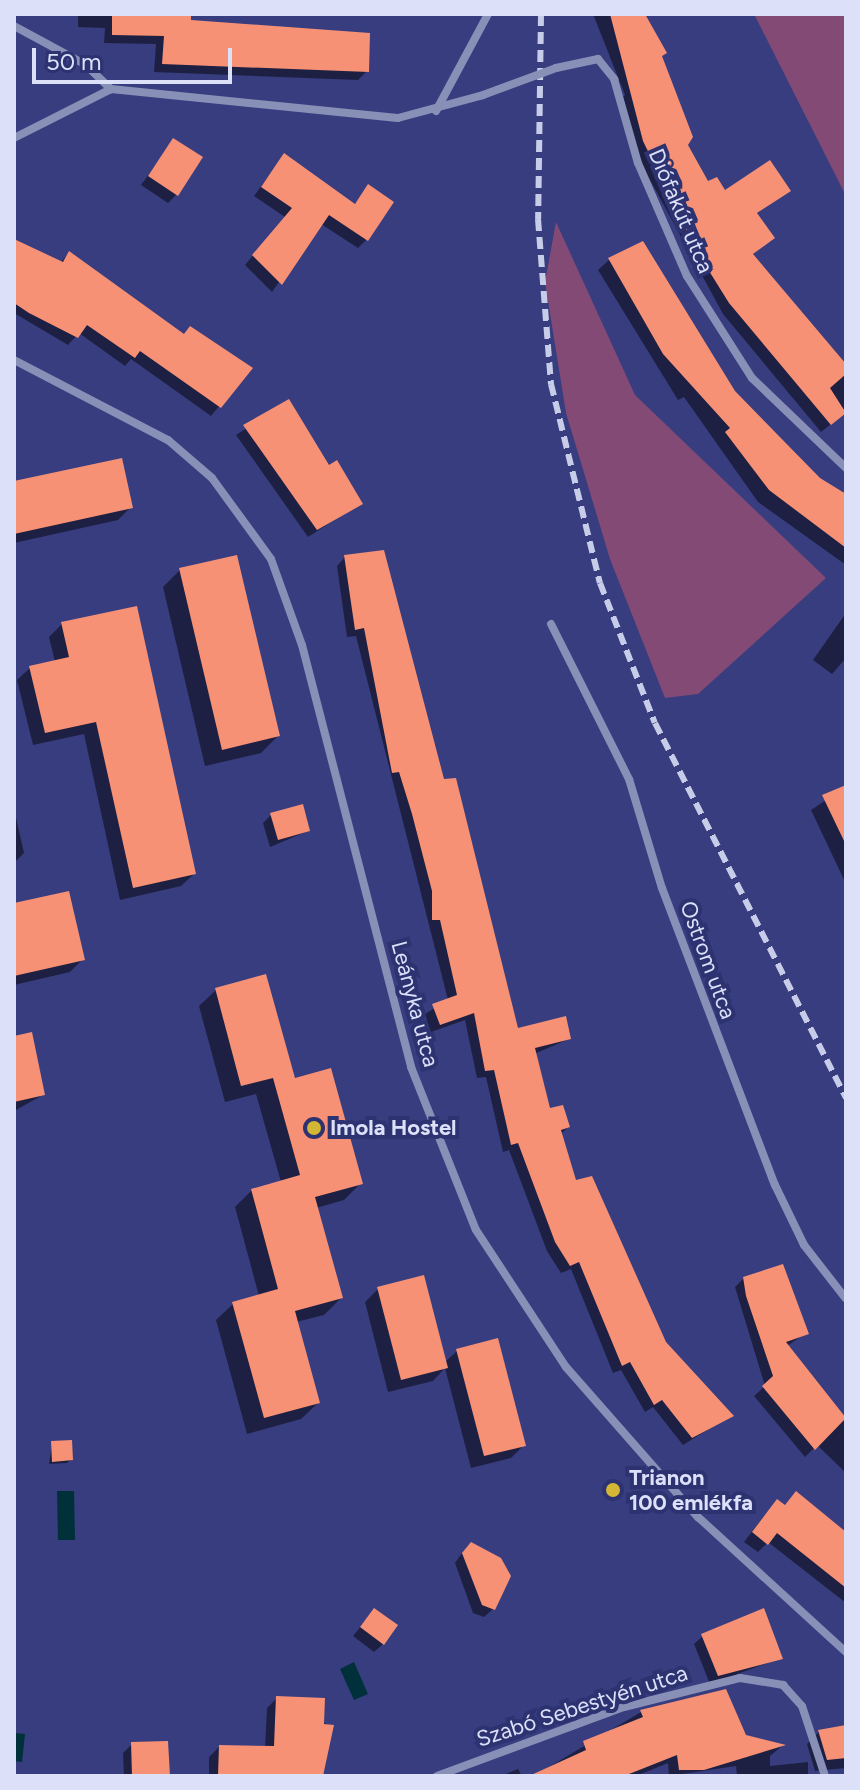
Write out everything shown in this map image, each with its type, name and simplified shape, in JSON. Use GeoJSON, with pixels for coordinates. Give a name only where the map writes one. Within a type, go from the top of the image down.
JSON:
{"type":"FeatureCollection","features":[{"type":"Feature","properties":{"kind":"street"},"geometry":{"type":"LineString","coordinates":[[14,138],[111,89],[334,115],[435,112],[488,14]]}},
{"type":"Feature","properties":{"kind":"street"},"geometry":{"type":"LineString","coordinates":[[14,26],[86,65],[111,89]]}},
{"type":"Feature","properties":{"kind":"street","name":"Diófakút utca"},"geometry":{"type":"LineString","coordinates":[[435,112],[556,68],[598,59],[614,79],[638,163],[687,276],[752,378],[846,468]]}},
{"type":"Feature","properties":{"kind":"street","name":"Leányka utca"},"geometry":{"type":"LineString","coordinates":[[14,360],[168,440],[212,478],[271,559],[302,645],[411,1067],[476,1230],[566,1367],[698,1517],[846,1652]]}},
{"type":"Feature","properties":{"kind":"street","name":"Ostrom utca"},"geometry":{"type":"LineString","coordinates":[[551,624],[629,779],[673,917],[775,1185],[804,1245],[846,1299]]}},
{"type":"Feature","properties":{"kind":"street","name":"Szabó Sebestyén utca"},"geometry":{"type":"LineString","coordinates":[[437,1776],[636,1703],[740,1678],[783,1685],[802,1706],[825,1776]]}},
{"type":"Feature","properties":{"kind":"shaded area"},"geometry":{"type":"Polygon","coordinates":[[[754,14],[846,14],[846,196],[754,14]]]}},
{"type":"Feature","properties":{"kind":"shaded area"},"geometry":{"type":"Polygon","coordinates":[[[556,222],[635,395],[826,578],[698,694],[665,698],[610,559],[566,413],[545,282],[556,222]]]}},
{"type":"Feature","properties":{"kind":"shaded area"},"geometry":{"type":"Polygon","coordinates":[[[57,1491],[74,1491],[75,1540],[58,1540],[57,1491]]]}},
{"type":"Feature","properties":{"kind":"shaded area"},"geometry":{"type":"Polygon","coordinates":[[[354,1662],[368,1694],[354,1700],[340,1669],[354,1662]]]}},
{"type":"Feature","properties":{"kind":"shaded area"},"geometry":{"type":"Polygon","coordinates":[[[14,1733],[25,1734],[22,1762],[14,1761],[14,1733]]]}},
{"type":"Feature","properties":{"kind":"building"},"geometry":{"type":"Polygon","coordinates":[[[112,14],[191,14],[191,20],[370,33],[369,72],[162,64],[164,36],[112,35],[112,14]]]}},
{"type":"Feature","properties":{"kind":"building"},"geometry":{"type":"Polygon","coordinates":[[[610,14],[645,14],[667,53],[662,56],[693,137],[688,145],[708,181],[717,177],[725,190],[770,160],[791,191],[757,213],[775,238],[753,254],[846,364],[846,374],[830,388],[846,413],[831,425],[729,303],[696,250],[643,141],[610,14]]]}},
{"type":"Feature","properties":{"kind":"building"},"geometry":{"type":"Polygon","coordinates":[[[173,138],[203,157],[178,196],[148,176],[173,138]]]}},
{"type":"Feature","properties":{"kind":"building"},"geometry":{"type":"Polygon","coordinates":[[[284,153],[355,204],[368,184],[394,202],[368,241],[329,215],[282,285],[252,255],[292,208],[261,187],[284,153]]]}},
{"type":"Feature","properties":{"kind":"building"},"geometry":{"type":"Polygon","coordinates":[[[14,239],[63,262],[69,251],[184,334],[190,326],[253,368],[221,408],[140,351],[135,358],[87,325],[78,338],[29,313],[14,303],[14,239]]]}},
{"type":"Feature","properties":{"kind":"building"},"geometry":{"type":"Polygon","coordinates":[[[643,241],[735,391],[820,478],[846,494],[846,548],[769,490],[725,432],[730,428],[663,354],[608,258],[643,241]]]}},
{"type":"Feature","properties":{"kind":"building"},"geometry":{"type":"Polygon","coordinates":[[[289,399],[329,465],[337,460],[363,504],[317,530],[243,425],[289,399]]]}},
{"type":"Feature","properties":{"kind":"building"},"geometry":{"type":"Polygon","coordinates":[[[122,458],[133,508],[14,534],[14,481],[122,458]]]}},
{"type":"Feature","properties":{"kind":"building"},"geometry":{"type":"Polygon","coordinates":[[[384,550],[444,779],[456,778],[518,1028],[566,1016],[571,1039],[535,1048],[550,1108],[563,1105],[570,1127],[561,1130],[576,1180],[592,1176],[666,1342],[734,1416],[692,1438],[662,1400],[654,1405],[630,1362],[622,1366],[579,1262],[570,1266],[555,1242],[518,1143],[511,1145],[494,1070],[485,1071],[474,1013],[440,1025],[432,1004],[457,995],[440,920],[432,920],[432,891],[412,814],[399,772],[392,773],[364,628],[355,630],[344,555],[384,550]]]}},
{"type":"Feature","properties":{"kind":"building"},"geometry":{"type":"Polygon","coordinates":[[[237,555],[280,736],[222,750],[179,568],[237,555]]]}},
{"type":"Feature","properties":{"kind":"building"},"geometry":{"type":"Polygon","coordinates":[[[137,606],[196,874],[133,888],[96,722],[45,733],[29,666],[69,657],[61,622],[137,606]]]}},
{"type":"Feature","properties":{"kind":"building"},"geometry":{"type":"Polygon","coordinates":[[[846,785],[846,845],[822,795],[846,785]]]}},
{"type":"Feature","properties":{"kind":"building"},"geometry":{"type":"Polygon","coordinates":[[[303,804],[310,831],[278,840],[270,813],[303,804]]]}},
{"type":"Feature","properties":{"kind":"building"},"geometry":{"type":"Polygon","coordinates":[[[69,891],[85,960],[14,976],[14,903],[69,891]]]}},
{"type":"Feature","properties":{"kind":"building"},"geometry":{"type":"Polygon","coordinates":[[[266,974],[295,1078],[331,1068],[363,1184],[315,1197],[343,1298],[295,1311],[320,1403],[264,1418],[232,1302],[278,1289],[251,1189],[300,1175],[273,1078],[241,1086],[215,988],[266,974]]]}},
{"type":"Feature","properties":{"kind":"building"},"geometry":{"type":"Polygon","coordinates":[[[32,1032],[45,1095],[14,1102],[14,1036],[32,1032]]]}},
{"type":"Feature","properties":{"kind":"building"},"geometry":{"type":"Polygon","coordinates":[[[783,1264],[809,1334],[786,1342],[846,1418],[815,1450],[762,1386],[773,1376],[746,1296],[743,1277],[783,1264]]]}},
{"type":"Feature","properties":{"kind":"building"},"geometry":{"type":"Polygon","coordinates":[[[424,1275],[448,1368],[401,1380],[377,1287],[424,1275]]]}},
{"type":"Feature","properties":{"kind":"building"},"geometry":{"type":"Polygon","coordinates":[[[498,1338],[526,1446],[484,1456],[456,1349],[498,1338]]]}},
{"type":"Feature","properties":{"kind":"building"},"geometry":{"type":"Polygon","coordinates":[[[72,1440],[73,1460],[52,1462],[51,1441],[72,1440]]]}},
{"type":"Feature","properties":{"kind":"building"},"geometry":{"type":"Polygon","coordinates":[[[796,1491],[846,1532],[846,1588],[777,1533],[768,1545],[752,1532],[777,1499],[785,1505],[796,1491]]]}},
{"type":"Feature","properties":{"kind":"building"},"geometry":{"type":"Polygon","coordinates":[[[471,1542],[501,1558],[511,1576],[495,1610],[482,1605],[462,1553],[471,1542]]]}},
{"type":"Feature","properties":{"kind":"building"},"geometry":{"type":"Polygon","coordinates":[[[374,1608],[398,1625],[384,1645],[360,1627],[374,1608]]]}},
{"type":"Feature","properties":{"kind":"building"},"geometry":{"type":"Polygon","coordinates":[[[764,1608],[783,1659],[718,1676],[701,1634],[764,1608]]]}},
{"type":"Feature","properties":{"kind":"building"},"geometry":{"type":"Polygon","coordinates":[[[726,1689],[746,1735],[786,1745],[704,1770],[679,1770],[677,1755],[624,1776],[529,1776],[586,1750],[583,1741],[643,1717],[640,1710],[726,1689]]]}},
{"type":"Feature","properties":{"kind":"building"},"geometry":{"type":"Polygon","coordinates":[[[276,1696],[325,1698],[324,1724],[334,1725],[323,1776],[218,1776],[219,1745],[274,1746],[276,1696]]]}},
{"type":"Feature","properties":{"kind":"building"},"geometry":{"type":"Polygon","coordinates":[[[846,1725],[846,1758],[827,1760],[818,1730],[846,1725]]]}},
{"type":"Feature","properties":{"kind":"building"},"geometry":{"type":"Polygon","coordinates":[[[168,1741],[170,1776],[132,1776],[131,1742],[168,1741]]]}},
{"type":"Feature","properties":{"kind":"railway"},"geometry":{"type":"LineString","coordinates":[[541,14],[538,219],[551,384],[600,583],[655,723],[846,1098]]}},
{"type":"Feature","properties":{"kind":"place","name":"Imola Hostel"},"geometry":{"type":"Point","coordinates":[314,1128]}},
{"type":"Feature","properties":{"kind":"place","name":"Trianon 100 emlékfa"},"geometry":{"type":"Point","coordinates":[613,1490]}}]}
